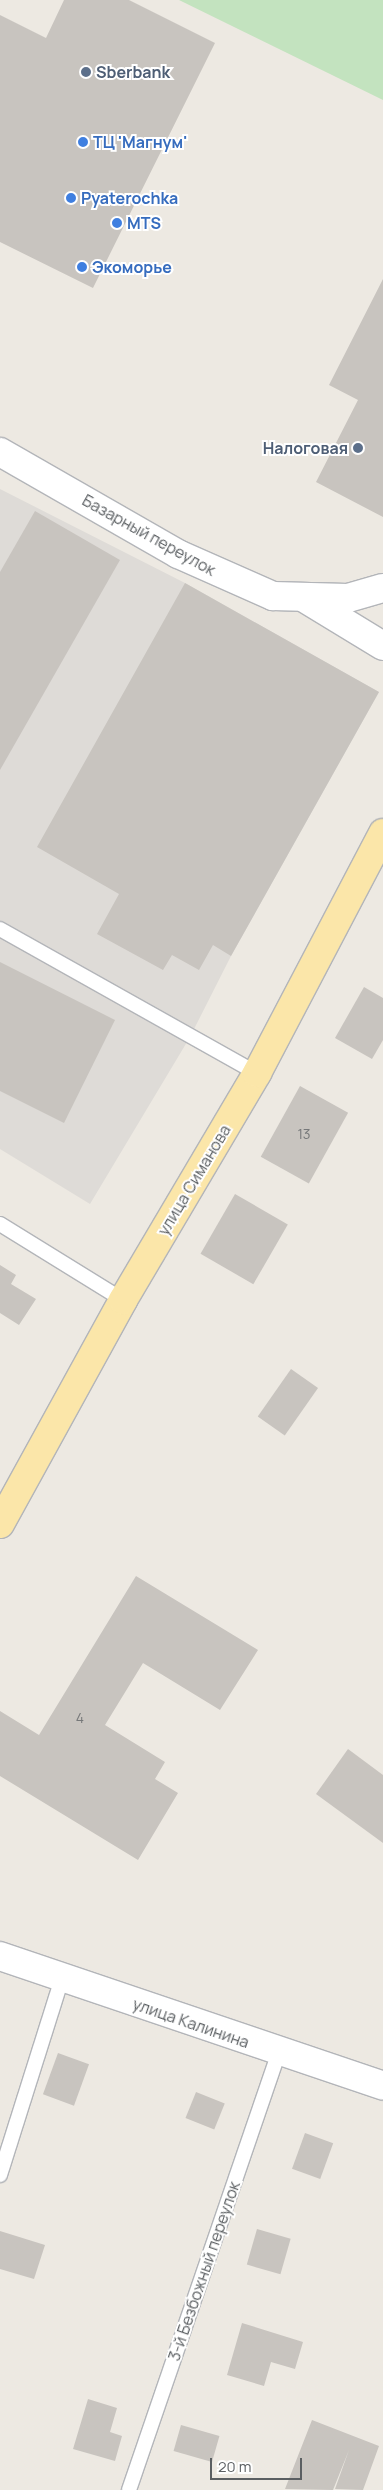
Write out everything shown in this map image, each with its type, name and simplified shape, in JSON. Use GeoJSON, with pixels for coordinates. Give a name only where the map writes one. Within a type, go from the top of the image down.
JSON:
{"type":"FeatureCollection","features":[{"type":"Feature","properties":{"kind":"main road","name":"Базарный переулок"},"geometry":{"type":"LineString","coordinates":[[0,452],[178,554],[237,582],[273,596],[306,599],[348,598],[383,588]]}},
{"type":"Feature","properties":{"kind":"main road","name":"Базарный переулок"},"geometry":{"type":"LineString","coordinates":[[306,599],[383,646]]}},
{"type":"Feature","properties":{"kind":"main road","name":"улица Симанова"},"geometry":{"type":"LineString","coordinates":[[0,1524],[123,1300],[257,1073],[383,833]]}},
{"type":"Feature","properties":{"kind":"main road","name":"улица Калинина"},"geometry":{"type":"LineString","coordinates":[[0,1956],[279,2053],[383,2086]]}},
{"type":"Feature","properties":{"kind":"lane"},"geometry":{"type":"LineString","coordinates":[[0,929],[257,1073]]}},
{"type":"Feature","properties":{"kind":"lane"},"geometry":{"type":"LineString","coordinates":[[0,1224],[123,1300]]}},
{"type":"Feature","properties":{"kind":"lane"},"geometry":{"type":"LineString","coordinates":[[0,2175],[62,1978]]}},
{"type":"Feature","properties":{"kind":"lane","name":"3-й Безбожный переулок"},"geometry":{"type":"LineString","coordinates":[[129,2490],[279,2053]]}},
{"type":"Feature","properties":{"kind":"shaded area"},"geometry":{"type":"Polygon","coordinates":[[[0,489],[185,583],[379,692],[231,956],[190,1037],[90,1204],[0,1149],[0,489]]]}},
{"type":"Feature","properties":{"kind":"green space"},"geometry":{"type":"Polygon","coordinates":[[[179,0],[383,0],[383,100],[179,0]]]}},
{"type":"Feature","properties":{"kind":"building","name":"ТЦ 'Магнум'"},"geometry":{"type":"Polygon","coordinates":[[[64,0],[129,0],[215,43],[93,288],[0,242],[0,15],[46,38],[64,0]]]}},
{"type":"Feature","properties":{"kind":"building"},"geometry":{"type":"Polygon","coordinates":[[[383,279],[383,517],[316,482],[358,400],[329,385],[383,279]]]}},
{"type":"Feature","properties":{"kind":"building"},"geometry":{"type":"Polygon","coordinates":[[[35,511],[120,560],[0,770],[0,572],[35,511]]]}},
{"type":"Feature","properties":{"kind":"building"},"geometry":{"type":"Polygon","coordinates":[[[185,583],[379,692],[231,956],[213,945],[199,970],[172,955],[163,970],[97,934],[119,894],[37,847],[185,583]]]}},
{"type":"Feature","properties":{"kind":"building"},"geometry":{"type":"Polygon","coordinates":[[[0,962],[115,1020],[64,1123],[0,1091],[0,962]]]}},
{"type":"Feature","properties":{"kind":"building"},"geometry":{"type":"Polygon","coordinates":[[[364,987],[383,998],[383,1040],[372,1059],[335,1038],[364,987]]]}},
{"type":"Feature","properties":{"kind":"building"},"geometry":{"type":"Polygon","coordinates":[[[300,1086],[348,1113],[309,1184],[261,1157],[300,1086]]]}},
{"type":"Feature","properties":{"kind":"building"},"geometry":{"type":"Polygon","coordinates":[[[235,1194],[288,1224],[253,1284],[200,1254],[235,1194]]]}},
{"type":"Feature","properties":{"kind":"building"},"geometry":{"type":"Polygon","coordinates":[[[0,1265],[16,1275],[11,1284],[36,1299],[19,1325],[0,1313],[0,1265]]]}},
{"type":"Feature","properties":{"kind":"building"},"geometry":{"type":"Polygon","coordinates":[[[291,1369],[318,1388],[285,1435],[258,1417],[291,1369]]]}},
{"type":"Feature","properties":{"kind":"building"},"geometry":{"type":"Polygon","coordinates":[[[136,1576],[258,1650],[220,1710],[143,1663],[105,1725],[165,1762],[155,1779],[178,1793],[138,1860],[0,1776],[0,1711],[39,1735],[136,1576]]]}},
{"type":"Feature","properties":{"kind":"building"},"geometry":{"type":"Polygon","coordinates":[[[348,1749],[383,1775],[383,1843],[316,1794],[348,1749]]]}},
{"type":"Feature","properties":{"kind":"building"},"geometry":{"type":"Polygon","coordinates":[[[58,2053],[89,2064],[74,2106],[43,2094],[58,2053]]]}},
{"type":"Feature","properties":{"kind":"building"},"geometry":{"type":"Polygon","coordinates":[[[196,2092],[225,2104],[214,2130],[186,2118],[196,2092]]]}},
{"type":"Feature","properties":{"kind":"building"},"geometry":{"type":"Polygon","coordinates":[[[305,2133],[333,2143],[320,2179],[292,2169],[305,2133]]]}},
{"type":"Feature","properties":{"kind":"building"},"geometry":{"type":"Polygon","coordinates":[[[257,2229],[291,2239],[280,2274],[247,2265],[257,2229]]]}},
{"type":"Feature","properties":{"kind":"building"},"geometry":{"type":"Polygon","coordinates":[[[0,2231],[45,2245],[34,2279],[0,2269],[0,2231]]]}},
{"type":"Feature","properties":{"kind":"building"},"geometry":{"type":"Polygon","coordinates":[[[242,2323],[303,2342],[295,2369],[271,2362],[264,2386],[227,2375],[242,2323]]]}},
{"type":"Feature","properties":{"kind":"building"},"geometry":{"type":"Polygon","coordinates":[[[88,2399],[117,2408],[110,2432],[122,2436],[115,2461],[73,2449],[88,2399]]]}},
{"type":"Feature","properties":{"kind":"building"},"geometry":{"type":"Polygon","coordinates":[[[312,2420],[379,2446],[363,2490],[335,2489],[349,2450],[333,2490],[285,2489],[312,2420]]]}},
{"type":"Feature","properties":{"kind":"building"},"geometry":{"type":"Polygon","coordinates":[[[181,2425],[219,2436],[212,2462],[174,2451],[181,2425]]]}},
{"type":"Feature","properties":{"kind":"place","name":"Sberbank"},"geometry":{"type":"Point","coordinates":[86,72]}},
{"type":"Feature","properties":{"kind":"place","name":"ТЦ 'Магнум'"},"geometry":{"type":"Point","coordinates":[83,142]}},
{"type":"Feature","properties":{"kind":"place","name":"Pyaterochka"},"geometry":{"type":"Point","coordinates":[71,198]}},
{"type":"Feature","properties":{"kind":"place","name":"MTS"},"geometry":{"type":"Point","coordinates":[117,223]}},
{"type":"Feature","properties":{"kind":"place","name":"Экоморье"},"geometry":{"type":"Point","coordinates":[82,267]}},
{"type":"Feature","properties":{"kind":"place","name":"Налоговая"},"geometry":{"type":"Point","coordinates":[358,448]}}]}
